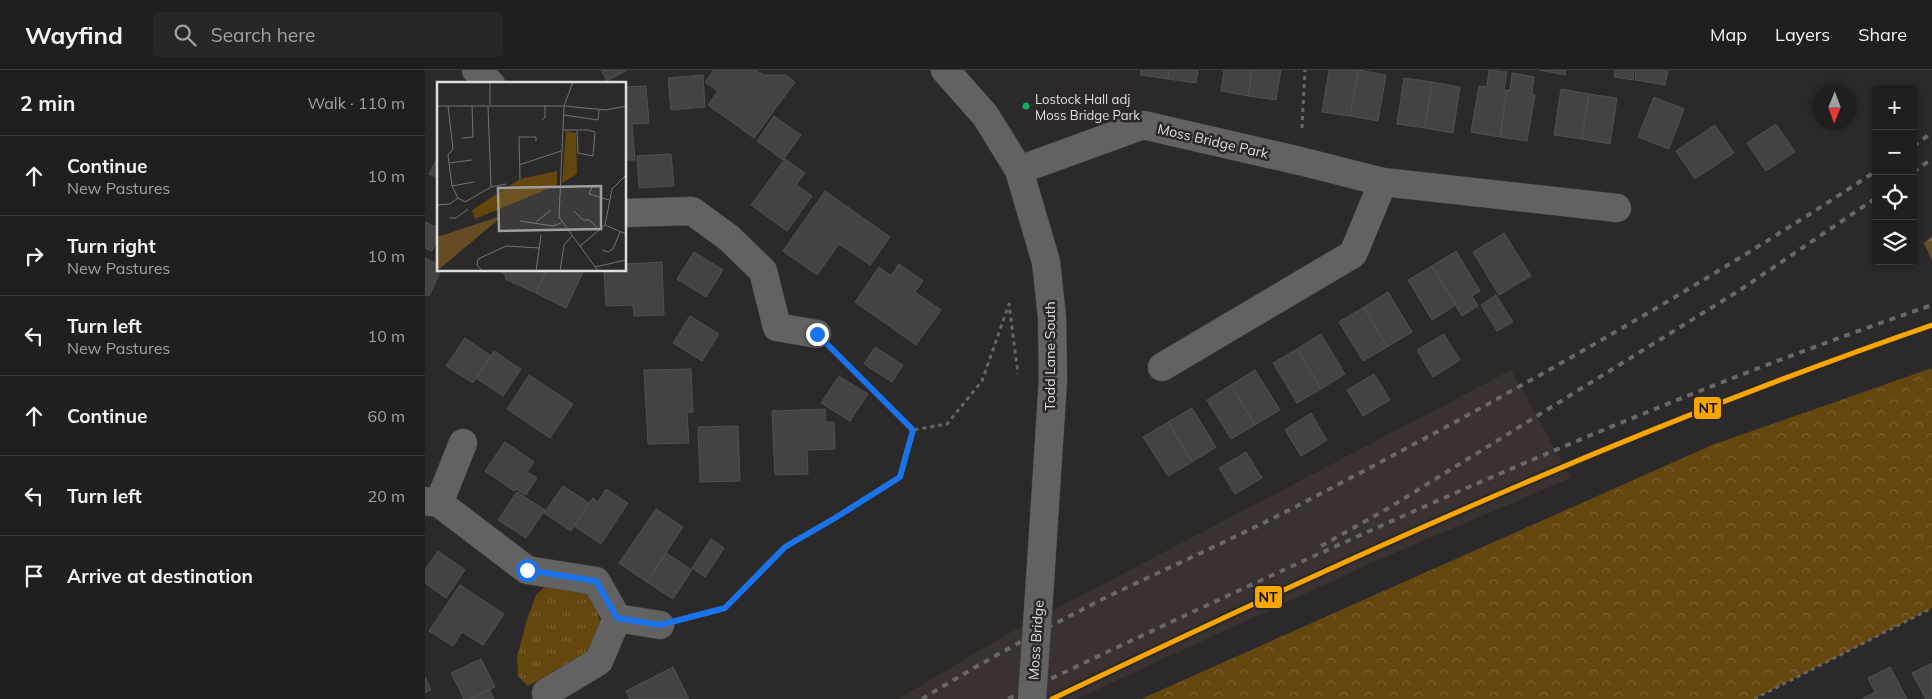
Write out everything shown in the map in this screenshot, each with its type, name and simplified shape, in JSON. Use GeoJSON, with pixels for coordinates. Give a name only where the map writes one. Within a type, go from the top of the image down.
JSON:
{"type":"FeatureCollection","features":[{"type":"Feature","properties":{"kind":"street"},"geometry":{"type":"LineString","coordinates":[[476,70],[489,82]]}},
{"type":"Feature","properties":{"kind":"street","name":"Todd Lane South"},"geometry":{"type":"LineString","coordinates":[[945,70],[985,115],[1019,170],[1046,262],[1052,317],[1053,380],[1040,581]]}},
{"type":"Feature","properties":{"kind":"street","name":"Moss Bridge Park"},"geometry":{"type":"LineString","coordinates":[[1019,170],[1143,125],[1383,182],[1617,208]]}},
{"type":"Feature","properties":{"kind":"street"},"geometry":{"type":"LineString","coordinates":[[1161,368],[1353,254],[1383,182]]}},
{"type":"Feature","properties":{"kind":"street"},"geometry":{"type":"LineString","coordinates":[[626,213],[692,211],[729,238],[763,272],[777,327],[817,334]]}},
{"type":"Feature","properties":{"kind":"street"},"geometry":{"type":"LineString","coordinates":[[463,443],[432,502],[527,570],[596,581],[617,618]]}},
{"type":"Feature","properties":{"kind":"street","name":"Moss Bridge"},"geometry":{"type":"LineString","coordinates":[[1032,699],[1040,581]]}},
{"type":"Feature","properties":{"kind":"street"},"geometry":{"type":"LineString","coordinates":[[617,618],[660,625]]}},
{"type":"Feature","properties":{"kind":"street"},"geometry":{"type":"LineString","coordinates":[[546,693],[599,661],[617,618]]}},
{"type":"Feature","properties":{"kind":"path"},"geometry":{"type":"LineString","coordinates":[[1300,161],[1305,70]]}},
{"type":"Feature","properties":{"kind":"path"},"geometry":{"type":"LineString","coordinates":[[913,430],[947,424],[982,381],[1009,304],[1017,374],[1053,380]]}},
{"type":"Feature","properties":{"kind":"path"},"geometry":{"type":"LineString","coordinates":[[817,334],[913,430]]}},
{"type":"Feature","properties":{"kind":"path"},"geometry":{"type":"LineString","coordinates":[[660,625],[725,608],[785,547],[900,477],[913,430]]}},
{"type":"Feature","properties":{"kind":"path"},"geometry":{"type":"LineString","coordinates":[[1754,699],[1932,608]]}},
{"type":"Feature","properties":{"kind":"shaded area"},"geometry":{"type":"Polygon","coordinates":[[[1511,370],[1571,478],[1374,562],[1077,699],[898,699],[1002,637],[1511,370]]]}},
{"type":"Feature","properties":{"kind":"green space"},"geometry":{"type":"Polygon","coordinates":[[[1932,237],[1932,261],[1924,243],[1932,237]]]}},
{"type":"Feature","properties":{"kind":"green space"},"geometry":{"type":"Polygon","coordinates":[[[1932,368],[1932,608],[1754,699],[1141,699],[1712,445],[1932,368]]]}},
{"type":"Feature","properties":{"kind":"green space"},"geometry":{"type":"Polygon","coordinates":[[[549,583],[572,584],[594,599],[600,622],[596,646],[570,664],[528,686],[518,676],[517,657],[527,619],[536,595],[549,583]]]}},
{"type":"Feature","properties":{"kind":"building"},"geometry":{"type":"Polygon","coordinates":[[[601,70],[627,70],[607,81],[601,70]]]}},
{"type":"Feature","properties":{"kind":"building"},"geometry":{"type":"Polygon","coordinates":[[[714,70],[756,70],[763,75],[786,75],[795,82],[754,138],[708,105],[718,91],[705,82],[714,70]]]}},
{"type":"Feature","properties":{"kind":"building"},"geometry":{"type":"Polygon","coordinates":[[[1141,70],[1169,70],[1168,79],[1140,75],[1141,70]]]}},
{"type":"Feature","properties":{"kind":"building"},"geometry":{"type":"Polygon","coordinates":[[[1169,70],[1198,70],[1196,83],[1168,79],[1169,70]]]}},
{"type":"Feature","properties":{"kind":"building"},"geometry":{"type":"Polygon","coordinates":[[[1224,70],[1252,70],[1248,96],[1221,91],[1224,70]]]}},
{"type":"Feature","properties":{"kind":"building"},"geometry":{"type":"Polygon","coordinates":[[[1252,70],[1281,70],[1276,100],[1248,96],[1252,70]]]}},
{"type":"Feature","properties":{"kind":"building"},"geometry":{"type":"Polygon","coordinates":[[[1329,70],[1358,70],[1350,116],[1322,112],[1329,70]]]}},
{"type":"Feature","properties":{"kind":"building"},"geometry":{"type":"Polygon","coordinates":[[[1358,70],[1386,75],[1378,121],[1350,116],[1358,70]]]}},
{"type":"Feature","properties":{"kind":"building"},"geometry":{"type":"Polygon","coordinates":[[[1489,70],[1507,72],[1504,90],[1507,90],[1500,137],[1471,132],[1479,86],[1487,87],[1489,70]]]}},
{"type":"Feature","properties":{"kind":"building"},"geometry":{"type":"Polygon","coordinates":[[[1540,70],[1566,70],[1565,75],[1540,70]]]}},
{"type":"Feature","properties":{"kind":"building"},"geometry":{"type":"Polygon","coordinates":[[[1615,70],[1634,70],[1633,80],[1614,77],[1615,70]]]}},
{"type":"Feature","properties":{"kind":"building"},"geometry":{"type":"Polygon","coordinates":[[[1636,70],[1668,70],[1665,85],[1635,80],[1636,70]]]}},
{"type":"Feature","properties":{"kind":"building"},"geometry":{"type":"Polygon","coordinates":[[[1512,73],[1534,77],[1532,94],[1535,95],[1527,141],[1500,137],[1507,90],[1510,91],[1512,73]]]}},
{"type":"Feature","properties":{"kind":"building"},"geometry":{"type":"Polygon","coordinates":[[[703,75],[705,107],[671,110],[668,78],[703,75]]]}},
{"type":"Feature","properties":{"kind":"building"},"geometry":{"type":"Polygon","coordinates":[[[1404,78],[1432,82],[1425,128],[1397,124],[1404,78]]]}},
{"type":"Feature","properties":{"kind":"building"},"geometry":{"type":"Polygon","coordinates":[[[1432,82],[1460,87],[1453,133],[1425,128],[1432,82]]]}},
{"type":"Feature","properties":{"kind":"building"},"geometry":{"type":"Polygon","coordinates":[[[646,86],[649,123],[632,124],[635,160],[626,160],[626,87],[646,86]]]}},
{"type":"Feature","properties":{"kind":"building"},"geometry":{"type":"Polygon","coordinates":[[[1561,89],[1589,94],[1582,139],[1554,135],[1561,89]]]}},
{"type":"Feature","properties":{"kind":"building"},"geometry":{"type":"Polygon","coordinates":[[[1589,94],[1617,98],[1610,144],[1582,139],[1589,94]]]}},
{"type":"Feature","properties":{"kind":"building"},"geometry":{"type":"Polygon","coordinates":[[[1654,97],[1684,109],[1669,149],[1638,137],[1654,97]]]}},
{"type":"Feature","properties":{"kind":"building"},"geometry":{"type":"Polygon","coordinates":[[[774,116],[801,135],[783,160],[757,141],[774,116]]]}},
{"type":"Feature","properties":{"kind":"building"},"geometry":{"type":"Polygon","coordinates":[[[1776,124],[1795,152],[1766,171],[1747,143],[1776,124]]]}},
{"type":"Feature","properties":{"kind":"building"},"geometry":{"type":"Polygon","coordinates":[[[1715,125],[1734,153],[1695,179],[1676,151],[1715,125]]]}},
{"type":"Feature","properties":{"kind":"building"},"geometry":{"type":"Polygon","coordinates":[[[671,154],[674,186],[639,188],[637,156],[671,154]]]}},
{"type":"Feature","properties":{"kind":"building"},"geometry":{"type":"Polygon","coordinates":[[[437,158],[437,177],[429,174],[437,158]]]}},
{"type":"Feature","properties":{"kind":"building"},"geometry":{"type":"Polygon","coordinates":[[[785,159],[805,173],[796,185],[812,196],[787,231],[751,205],[785,159]]]}},
{"type":"Feature","properties":{"kind":"building"},"geometry":{"type":"Polygon","coordinates":[[[825,191],[890,237],[870,265],[839,244],[817,275],[783,251],[825,191]]]}},
{"type":"Feature","properties":{"kind":"building"},"geometry":{"type":"Polygon","coordinates":[[[425,222],[437,227],[437,241],[432,251],[425,248],[425,222]]]}},
{"type":"Feature","properties":{"kind":"building"},"geometry":{"type":"Polygon","coordinates":[[[1504,233],[1531,276],[1499,295],[1473,252],[1504,233]]]}},
{"type":"Feature","properties":{"kind":"building"},"geometry":{"type":"Polygon","coordinates":[[[1456,251],[1480,291],[1472,296],[1478,306],[1462,316],[1432,266],[1456,251]]]}},
{"type":"Feature","properties":{"kind":"building"},"geometry":{"type":"Polygon","coordinates":[[[694,252],[723,270],[706,297],[677,279],[694,252]]]}},
{"type":"Feature","properties":{"kind":"building"},"geometry":{"type":"Polygon","coordinates":[[[425,258],[437,264],[437,271],[441,271],[429,296],[425,294],[425,258]]]}},
{"type":"Feature","properties":{"kind":"building"},"geometry":{"type":"Polygon","coordinates":[[[662,262],[664,315],[634,316],[633,305],[606,306],[604,271],[626,271],[626,264],[662,262]]]}},
{"type":"Feature","properties":{"kind":"building"},"geometry":{"type":"Polygon","coordinates":[[[899,264],[923,281],[915,292],[941,310],[916,345],[855,302],[879,267],[891,276],[899,264]]]}},
{"type":"Feature","properties":{"kind":"building"},"geometry":{"type":"Polygon","coordinates":[[[1432,266],[1456,305],[1432,320],[1408,280],[1432,266]]]}},
{"type":"Feature","properties":{"kind":"building"},"geometry":{"type":"Polygon","coordinates":[[[499,271],[547,271],[536,293],[505,279],[506,276],[499,271]]]}},
{"type":"Feature","properties":{"kind":"building"},"geometry":{"type":"Polygon","coordinates":[[[547,271],[584,271],[566,308],[536,293],[547,271]]]}},
{"type":"Feature","properties":{"kind":"building"},"geometry":{"type":"Polygon","coordinates":[[[1388,292],[1412,332],[1387,347],[1364,307],[1388,292]]]}},
{"type":"Feature","properties":{"kind":"building"},"geometry":{"type":"Polygon","coordinates":[[[1496,295],[1513,322],[1497,331],[1481,305],[1496,295]]]}},
{"type":"Feature","properties":{"kind":"building"},"geometry":{"type":"Polygon","coordinates":[[[1364,307],[1387,347],[1363,361],[1339,322],[1364,307]]]}},
{"type":"Feature","properties":{"kind":"building"},"geometry":{"type":"Polygon","coordinates":[[[690,316],[719,334],[702,361],[673,343],[690,316]]]}},
{"type":"Feature","properties":{"kind":"building"},"geometry":{"type":"Polygon","coordinates":[[[1321,334],[1345,374],[1321,389],[1297,349],[1321,334]]]}},
{"type":"Feature","properties":{"kind":"building"},"geometry":{"type":"Polygon","coordinates":[[[1444,334],[1460,360],[1433,377],[1417,350],[1444,334]]]}},
{"type":"Feature","properties":{"kind":"building"},"geometry":{"type":"Polygon","coordinates":[[[465,338],[491,356],[473,383],[446,366],[465,338]]]}},
{"type":"Feature","properties":{"kind":"building"},"geometry":{"type":"Polygon","coordinates":[[[875,347],[903,365],[892,382],[864,364],[875,347]]]}},
{"type":"Feature","properties":{"kind":"building"},"geometry":{"type":"Polygon","coordinates":[[[1297,349],[1321,389],[1297,403],[1273,363],[1297,349]]]}},
{"type":"Feature","properties":{"kind":"building"},"geometry":{"type":"Polygon","coordinates":[[[494,351],[521,369],[503,396],[476,378],[494,351]]]}},
{"type":"Feature","properties":{"kind":"building"},"geometry":{"type":"Polygon","coordinates":[[[691,369],[693,412],[687,412],[689,443],[648,444],[644,370],[691,369]]]}},
{"type":"Feature","properties":{"kind":"building"},"geometry":{"type":"Polygon","coordinates":[[[1255,370],[1280,410],[1255,425],[1231,385],[1255,370]]]}},
{"type":"Feature","properties":{"kind":"building"},"geometry":{"type":"Polygon","coordinates":[[[1374,374],[1390,400],[1363,416],[1347,390],[1374,374]]]}},
{"type":"Feature","properties":{"kind":"building"},"geometry":{"type":"Polygon","coordinates":[[[529,375],[573,404],[550,438],[507,409],[529,375]]]}},
{"type":"Feature","properties":{"kind":"building"},"geometry":{"type":"Polygon","coordinates":[[[839,376],[868,394],[850,421],[821,403],[839,376]]]}},
{"type":"Feature","properties":{"kind":"building"},"geometry":{"type":"Polygon","coordinates":[[[1231,385],[1255,425],[1231,439],[1207,400],[1231,385]]]}},
{"type":"Feature","properties":{"kind":"building"},"geometry":{"type":"Polygon","coordinates":[[[1192,408],[1216,447],[1192,462],[1168,422],[1192,408]]]}},
{"type":"Feature","properties":{"kind":"building"},"geometry":{"type":"Polygon","coordinates":[[[825,409],[826,422],[834,422],[835,449],[807,450],[808,474],[775,475],[772,411],[825,409]]]}},
{"type":"Feature","properties":{"kind":"building"},"geometry":{"type":"Polygon","coordinates":[[[1311,413],[1327,440],[1301,456],[1285,430],[1311,413]]]}},
{"type":"Feature","properties":{"kind":"building"},"geometry":{"type":"Polygon","coordinates":[[[1168,422],[1192,462],[1168,476],[1143,437],[1168,422]]]}},
{"type":"Feature","properties":{"kind":"building"},"geometry":{"type":"Polygon","coordinates":[[[738,426],[740,481],[700,482],[698,427],[738,426]]]}},
{"type":"Feature","properties":{"kind":"building"},"geometry":{"type":"Polygon","coordinates":[[[505,442],[534,462],[527,472],[537,478],[526,495],[516,489],[514,491],[485,471],[505,442]]]}},
{"type":"Feature","properties":{"kind":"building"},"geometry":{"type":"Polygon","coordinates":[[[1246,452],[1262,478],[1235,494],[1219,468],[1246,452]]]}},
{"type":"Feature","properties":{"kind":"building"},"geometry":{"type":"Polygon","coordinates":[[[563,486],[589,503],[571,531],[544,513],[563,486]]]}},
{"type":"Feature","properties":{"kind":"building"},"geometry":{"type":"Polygon","coordinates":[[[606,489],[628,503],[601,544],[574,526],[593,498],[598,502],[606,489]]]}},
{"type":"Feature","properties":{"kind":"building"},"geometry":{"type":"Polygon","coordinates":[[[517,492],[545,510],[526,538],[498,520],[517,492]]]}},
{"type":"Feature","properties":{"kind":"building"},"geometry":{"type":"Polygon","coordinates":[[[656,509],[683,527],[647,582],[619,563],[656,509]]]}},
{"type":"Feature","properties":{"kind":"building"},"geometry":{"type":"Polygon","coordinates":[[[711,539],[724,548],[705,577],[692,568],[711,539]]]}},
{"type":"Feature","properties":{"kind":"building"},"geometry":{"type":"Polygon","coordinates":[[[438,551],[465,570],[446,598],[425,583],[425,570],[438,551]]]}},
{"type":"Feature","properties":{"kind":"building"},"geometry":{"type":"Polygon","coordinates":[[[666,553],[692,570],[673,599],[647,582],[666,553]]]}},
{"type":"Feature","properties":{"kind":"building"},"geometry":{"type":"Polygon","coordinates":[[[460,585],[504,614],[483,645],[462,632],[453,646],[429,631],[460,585]]]}},
{"type":"Feature","properties":{"kind":"building"},"geometry":{"type":"Polygon","coordinates":[[[481,659],[495,687],[470,699],[464,699],[451,673],[481,659]]]}},
{"type":"Feature","properties":{"kind":"building"},"geometry":{"type":"Polygon","coordinates":[[[1932,663],[1932,699],[1926,699],[1912,673],[1932,663]]]}},
{"type":"Feature","properties":{"kind":"building"},"geometry":{"type":"Polygon","coordinates":[[[673,667],[689,699],[630,699],[626,691],[673,667]]]}},
{"type":"Feature","properties":{"kind":"building"},"geometry":{"type":"Polygon","coordinates":[[[1890,667],[1907,699],[1862,699],[1875,692],[1868,678],[1890,667]]]}},
{"type":"Feature","properties":{"kind":"building"},"geometry":{"type":"Polygon","coordinates":[[[425,677],[431,690],[425,693],[425,677]]]}},
{"type":"Feature","properties":{"kind":"building"},"geometry":{"type":"Polygon","coordinates":[[[490,690],[494,699],[470,699],[490,690]]]}},
{"type":"Feature","properties":{"kind":"railway"},"geometry":{"type":"LineString","coordinates":[[1917,143],[1932,133]]}},
{"type":"Feature","properties":{"kind":"railway"},"geometry":{"type":"LineString","coordinates":[[1917,169],[1932,159]]}},
{"type":"Feature","properties":{"kind":"railway"},"geometry":{"type":"LineString","coordinates":[[922,699],[1061,620],[1227,541],[1445,428],[1663,304],[1735,261],[1872,174]]}},
{"type":"Feature","properties":{"kind":"railway"},"geometry":{"type":"LineString","coordinates":[[1321,546],[1387,509],[1740,290],[1872,201]]}},
{"type":"Feature","properties":{"kind":"railway"},"geometry":{"type":"LineString","coordinates":[[1008,699],[1236,592],[1465,489],[1697,392],[1814,347],[1932,305]]}},
{"type":"Feature","properties":{"kind":"transit line","name":"NT"},"geometry":{"type":"LineString","coordinates":[[1052,699],[1377,547],[1487,499],[1708,408],[1819,365],[1932,325]]}},
{"type":"Feature","properties":{"kind":"place","name":"Lostock Hall adj Moss Bridge Park"},"geometry":{"type":"Point","coordinates":[1026,106]}},
{"type":"Feature","properties":{"kind":"route"},"geometry":{"type":"LineString","coordinates":[[527,570],[596,581],[617,618],[660,625],[725,608],[785,547],[900,477],[913,430],[817,334]]}}]}
